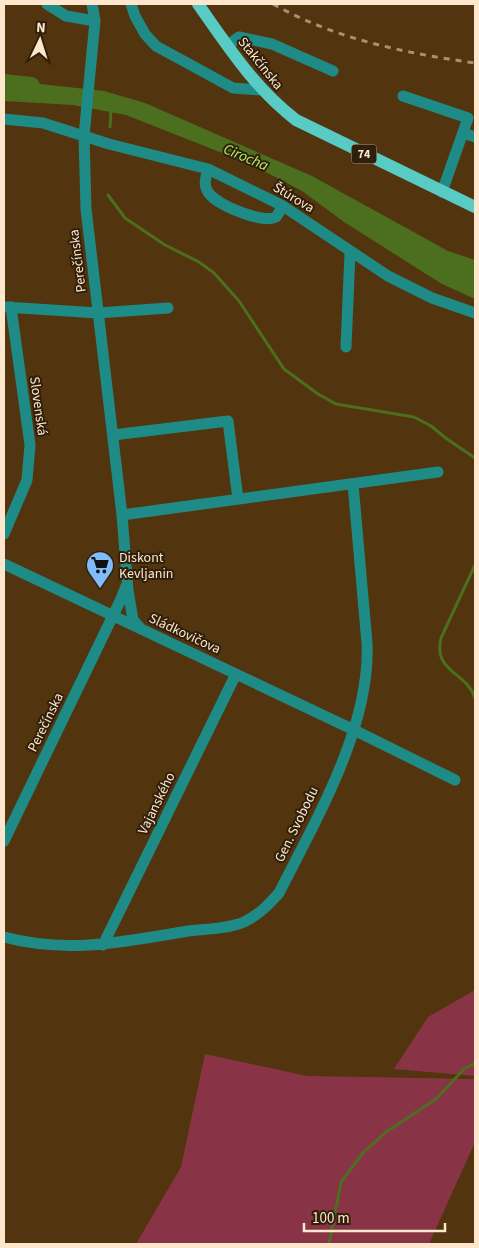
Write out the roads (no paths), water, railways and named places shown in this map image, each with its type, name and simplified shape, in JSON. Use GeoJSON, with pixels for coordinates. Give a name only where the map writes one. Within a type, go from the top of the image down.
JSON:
{"type":"FeatureCollection","features":[{"type":"Feature","properties":{"kind":"main road","name":"Stakčínska"},"geometry":{"type":"LineString","coordinates":[[198,4],[261,90],[296,120],[475,207]]}},
{"type":"Feature","properties":{"kind":"street"},"geometry":{"type":"LineString","coordinates":[[47,4],[66,16],[95,21]]}},
{"type":"Feature","properties":{"kind":"street","name":"Perečínska"},"geometry":{"type":"LineString","coordinates":[[92,4],[95,21],[84,132],[86,209],[122,515],[130,607],[132,620],[141,629]]}},
{"type":"Feature","properties":{"kind":"street"},"geometry":{"type":"LineString","coordinates":[[131,4],[134,16],[145,34],[156,46],[233,88],[261,90]]}},
{"type":"Feature","properties":{"kind":"street"},"geometry":{"type":"LineString","coordinates":[[228,45],[239,37],[272,44],[333,71]]}},
{"type":"Feature","properties":{"kind":"street"},"geometry":{"type":"LineString","coordinates":[[403,96],[468,118],[442,192]]}},
{"type":"Feature","properties":{"kind":"street","name":"Štúrova"},"geometry":{"type":"LineString","coordinates":[[4,119],[84,132],[208,169],[284,206],[388,276],[432,298],[475,314]]}},
{"type":"Feature","properties":{"kind":"street"},"geometry":{"type":"LineString","coordinates":[[463,133],[475,137]]}},
{"type":"Feature","properties":{"kind":"street"},"geometry":{"type":"LineString","coordinates":[[208,169],[205,186],[208,193],[218,201],[265,220],[276,217],[284,206]]}},
{"type":"Feature","properties":{"kind":"street"},"geometry":{"type":"LineString","coordinates":[[346,347],[350,252]]}},
{"type":"Feature","properties":{"kind":"street"},"geometry":{"type":"LineString","coordinates":[[8,307],[98,313],[168,308]]}},
{"type":"Feature","properties":{"kind":"street","name":"Slovenská"},"geometry":{"type":"LineString","coordinates":[[4,534],[26,480],[30,446],[8,307]]}},
{"type":"Feature","properties":{"kind":"street"},"geometry":{"type":"LineString","coordinates":[[113,435],[228,421],[238,499]]}},
{"type":"Feature","properties":{"kind":"street"},"geometry":{"type":"LineString","coordinates":[[122,515],[438,472]]}},
{"type":"Feature","properties":{"kind":"street","name":"Gen. Svobodu"},"geometry":{"type":"LineString","coordinates":[[4,937],[31,944],[68,947],[103,945],[243,922],[264,909],[279,893],[326,798],[354,730],[368,663],[353,484]]}},
{"type":"Feature","properties":{"kind":"street","name":"Sládkovičova"},"geometry":{"type":"LineString","coordinates":[[4,564],[110,611],[141,629],[455,780]]}},
{"type":"Feature","properties":{"kind":"street","name":"Perečínska"},"geometry":{"type":"LineString","coordinates":[[128,572],[135,613],[141,629]]}},
{"type":"Feature","properties":{"kind":"street","name":"Perečínska"},"geometry":{"type":"LineString","coordinates":[[4,841],[110,611],[125,591],[128,572]]}},
{"type":"Feature","properties":{"kind":"street","name":"Perečínska"},"geometry":{"type":"LineString","coordinates":[[130,607],[133,593]]}},
{"type":"Feature","properties":{"kind":"street"},"geometry":{"type":"LineString","coordinates":[[110,611],[121,616],[130,607]]}},
{"type":"Feature","properties":{"kind":"street","name":"Vajanského"},"geometry":{"type":"LineString","coordinates":[[103,945],[236,674]]}},
{"type":"Feature","properties":{"kind":"water"},"geometry":{"type":"Polygon","coordinates":[[[4,83],[40,84],[104,91],[145,103],[312,176],[448,251],[475,260],[475,299],[442,284],[344,222],[302,191],[250,164],[126,115],[73,105],[4,101],[4,83]]]}},
{"type":"Feature","properties":{"kind":"waterway","name":"Cirocha"},"geometry":{"type":"LineString","coordinates":[[4,83],[31,86]]}},
{"type":"Feature","properties":{"kind":"waterway"},"geometry":{"type":"LineString","coordinates":[[110,127],[111,110]]}},
{"type":"Feature","properties":{"kind":"waterway"},"geometry":{"type":"LineString","coordinates":[[108,195],[125,218],[165,245],[199,262],[214,273],[239,301],[284,369],[318,394],[336,404],[414,417],[431,426],[475,458]]}},
{"type":"Feature","properties":{"kind":"waterway"},"geometry":{"type":"LineString","coordinates":[[475,565],[441,638],[440,650],[446,665],[465,682],[475,698]]}},
{"type":"Feature","properties":{"kind":"waterway"},"geometry":{"type":"LineString","coordinates":[[329,1244],[341,1182],[363,1153],[386,1132],[436,1099],[464,1069],[475,1063]]}},
{"type":"Feature","properties":{"kind":"railway"},"geometry":{"type":"LineString","coordinates":[[273,4],[321,27],[371,43],[475,63]]}},
{"type":"Feature","properties":{"kind":"place","name":"Diskont Kevljanin"},"geometry":{"type":"Point","coordinates":[100,589]}}]}
